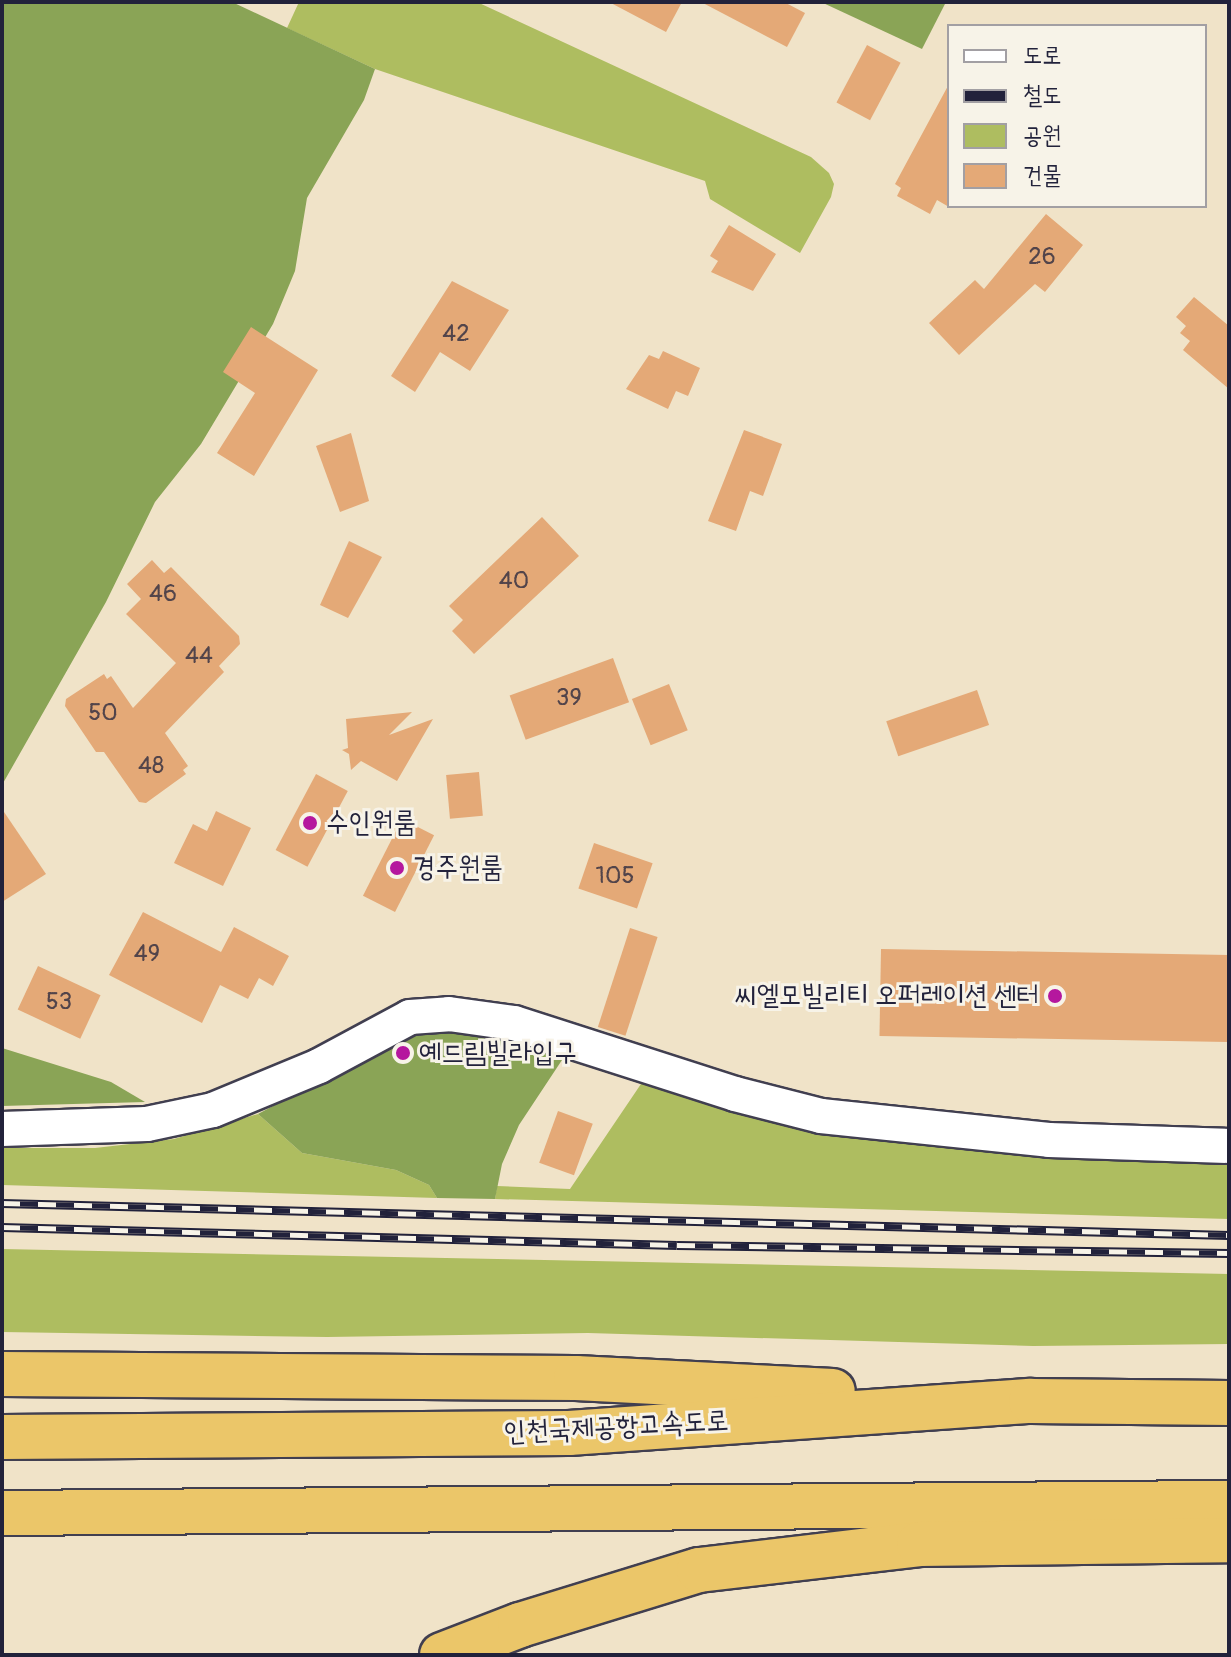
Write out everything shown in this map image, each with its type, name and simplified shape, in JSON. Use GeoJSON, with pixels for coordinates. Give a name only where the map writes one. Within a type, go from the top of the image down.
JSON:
{"type":"FeatureCollection","features":[{"type":"Feature","properties":{"kind":"highway"},"geometry":{"type":"LineString","coordinates":[[2,1374],[576,1378],[1031,1401]]}},
{"type":"Feature","properties":{"kind":"highway","name":"인천국제공항고속도로"},"geometry":{"type":"LineString","coordinates":[[2,1437],[569,1433],[1031,1401],[1229,1403]]}},
{"type":"Feature","properties":{"kind":"highway"},"geometry":{"type":"LineString","coordinates":[[2,1513],[1229,1503]]}},
{"type":"Feature","properties":{"kind":"highway"},"geometry":{"type":"LineString","coordinates":[[442,1655],[520,1625],[699,1570],[919,1544],[1229,1540]]}},
{"type":"Feature","properties":{"kind":"street"},"geometry":{"type":"LineString","coordinates":[[2,1129],[147,1124],[213,1110],[319,1066],[410,1017],[449,1014],[514,1023],[685,1079],[821,1116],[1049,1140],[1229,1146]]}},
{"type":"Feature","properties":{"kind":"green space"},"geometry":{"type":"Polygon","coordinates":[[[2,2],[232,2],[375,69],[364,100],[307,198],[295,271],[273,324],[201,444],[155,502],[106,602],[2,785],[2,2]]]}},
{"type":"Feature","properties":{"kind":"green space"},"geometry":{"type":"Polygon","coordinates":[[[299,2],[477,2],[811,157],[829,173],[834,184],[831,197],[800,253],[710,199],[705,181],[375,69],[287,28],[299,2]]]}},
{"type":"Feature","properties":{"kind":"green space"},"geometry":{"type":"Polygon","coordinates":[[[821,2],[946,2],[922,49],[821,2]]]}},
{"type":"Feature","properties":{"kind":"green space"},"geometry":{"type":"Polygon","coordinates":[[[447,1026],[558,1050],[562,1060],[519,1125],[502,1164],[495,1199],[437,1198],[429,1185],[396,1170],[302,1153],[258,1114],[415,1030],[447,1026]]]}},
{"type":"Feature","properties":{"kind":"green space"},"geometry":{"type":"Polygon","coordinates":[[[2,1048],[111,1082],[145,1102],[2,1106],[2,1048]]]}},
{"type":"Feature","properties":{"kind":"green space"},"geometry":{"type":"Polygon","coordinates":[[[643,1081],[808,1126],[971,1150],[1229,1158],[1229,1219],[495,1199],[497,1186],[570,1189],[643,1081]]]}},
{"type":"Feature","properties":{"kind":"green space"},"geometry":{"type":"Polygon","coordinates":[[[258,1114],[302,1153],[396,1170],[429,1185],[437,1198],[2,1185],[2,1148],[95,1148],[174,1139],[258,1114]]]}},
{"type":"Feature","properties":{"kind":"green space"},"geometry":{"type":"Polygon","coordinates":[[[2,1249],[1229,1274],[1229,1344],[1033,1346],[588,1333],[327,1337],[2,1332],[2,1249]]]}},
{"type":"Feature","properties":{"kind":"building"},"geometry":{"type":"Polygon","coordinates":[[[609,2],[682,2],[666,32],[609,2]]]}},
{"type":"Feature","properties":{"kind":"building"},"geometry":{"type":"Polygon","coordinates":[[[701,2],[784,2],[805,13],[787,47],[701,2]]]}},
{"type":"Feature","properties":{"kind":"building"},"geometry":{"type":"Polygon","coordinates":[[[867,45],[901,63],[870,120],[836,102],[867,45]]]}},
{"type":"Feature","properties":{"kind":"building"},"geometry":{"type":"Polygon","coordinates":[[[947,88],[947,206],[937,200],[930,214],[897,196],[901,188],[895,184],[947,88]]]}},
{"type":"Feature","properties":{"kind":"building"},"geometry":{"type":"Polygon","coordinates":[[[1046,214],[1083,245],[1045,292],[1035,284],[959,355],[929,323],[975,280],[984,289],[1046,214]]]}},
{"type":"Feature","properties":{"kind":"building"},"geometry":{"type":"Polygon","coordinates":[[[729,225],[776,254],[753,291],[711,272],[718,261],[710,256],[729,225]]]}},
{"type":"Feature","properties":{"kind":"building"},"geometry":{"type":"Polygon","coordinates":[[[452,281],[509,310],[470,371],[440,352],[415,392],[391,376],[452,281]]]}},
{"type":"Feature","properties":{"kind":"building"},"geometry":{"type":"Polygon","coordinates":[[[1194,297],[1229,326],[1229,389],[1183,350],[1190,341],[1180,333],[1186,326],[1176,317],[1194,297]]]}},
{"type":"Feature","properties":{"kind":"building"},"geometry":{"type":"Polygon","coordinates":[[[251,327],[318,370],[254,476],[217,453],[255,393],[223,372],[251,327]]]}},
{"type":"Feature","properties":{"kind":"building"},"geometry":{"type":"Polygon","coordinates":[[[663,351],[700,368],[688,396],[676,391],[668,409],[626,389],[649,355],[659,359],[663,351]]]}},
{"type":"Feature","properties":{"kind":"building"},"geometry":{"type":"Polygon","coordinates":[[[744,430],[782,444],[763,496],[750,491],[736,531],[708,521],[744,430]]]}},
{"type":"Feature","properties":{"kind":"building"},"geometry":{"type":"Polygon","coordinates":[[[351,433],[369,501],[340,512],[316,446],[351,433]]]}},
{"type":"Feature","properties":{"kind":"building"},"geometry":{"type":"Polygon","coordinates":[[[542,517],[579,556],[474,654],[452,631],[463,620],[449,606],[542,517]]]}},
{"type":"Feature","properties":{"kind":"building"},"geometry":{"type":"Polygon","coordinates":[[[349,541],[382,557],[348,618],[320,605],[349,541]]]}},
{"type":"Feature","properties":{"kind":"building"},"geometry":{"type":"Polygon","coordinates":[[[152,560],[164,573],[171,567],[239,636],[240,644],[219,666],[224,672],[165,733],[188,766],[183,770],[186,774],[146,803],[139,802],[104,752],[96,752],[65,706],[66,699],[104,674],[107,679],[111,676],[133,708],[176,663],[126,614],[141,599],[127,584],[152,560]]]}},
{"type":"Feature","properties":{"kind":"building"},"geometry":{"type":"Polygon","coordinates":[[[613,658],[629,702],[526,740],[510,696],[613,658]]]}},
{"type":"Feature","properties":{"kind":"building"},"geometry":{"type":"Polygon","coordinates":[[[669,684],[688,730],[651,745],[632,699],[669,684]]]}},
{"type":"Feature","properties":{"kind":"building"},"geometry":{"type":"Polygon","coordinates":[[[977,690],[989,725],[898,756],[886,721],[977,690]]]}},
{"type":"Feature","properties":{"kind":"building"},"geometry":{"type":"Polygon","coordinates":[[[412,712],[389,735],[433,719],[397,781],[361,761],[351,770],[349,754],[342,750],[348,748],[346,719],[412,712]]]}},
{"type":"Feature","properties":{"kind":"building"},"geometry":{"type":"Polygon","coordinates":[[[479,772],[483,816],[450,819],[446,775],[479,772]]]}},
{"type":"Feature","properties":{"kind":"building"},"geometry":{"type":"Polygon","coordinates":[[[316,774],[348,791],[307,867],[276,850],[316,774]]]}},
{"type":"Feature","properties":{"kind":"building"},"geometry":{"type":"Polygon","coordinates":[[[2,809],[46,874],[2,902],[2,809]]]}},
{"type":"Feature","properties":{"kind":"building"},"geometry":{"type":"Polygon","coordinates":[[[216,811],[251,828],[223,886],[174,863],[193,824],[207,831],[216,811]]]}},
{"type":"Feature","properties":{"kind":"building"},"geometry":{"type":"Polygon","coordinates":[[[402,819],[434,835],[395,912],[363,896],[402,819]]]}},
{"type":"Feature","properties":{"kind":"building"},"geometry":{"type":"Polygon","coordinates":[[[594,843],[653,863],[637,909],[578,888],[594,843]]]}},
{"type":"Feature","properties":{"kind":"building"},"geometry":{"type":"Polygon","coordinates":[[[143,912],[221,952],[234,927],[289,956],[273,986],[259,978],[248,999],[220,985],[202,1023],[109,975],[143,912]]]}},
{"type":"Feature","properties":{"kind":"building"},"geometry":{"type":"Polygon","coordinates":[[[630,928],[658,937],[625,1036],[598,1027],[630,928]]]}},
{"type":"Feature","properties":{"kind":"building","name":"씨엘모빌리티 오퍼레이션 센터"},"geometry":{"type":"Polygon","coordinates":[[[881,949],[1229,955],[1227,1042],[879,1036],[881,949]]]}},
{"type":"Feature","properties":{"kind":"building"},"geometry":{"type":"Polygon","coordinates":[[[38,966],[101,995],[80,1039],[18,1010],[38,966]]]}},
{"type":"Feature","properties":{"kind":"building"},"geometry":{"type":"Polygon","coordinates":[[[558,1111],[593,1124],[574,1175],[539,1163],[558,1111]]]}},
{"type":"Feature","properties":{"kind":"railway"},"geometry":{"type":"LineString","coordinates":[[2,1203],[1229,1235]]}},
{"type":"Feature","properties":{"kind":"railway"},"geometry":{"type":"LineString","coordinates":[[2,1227],[677,1245],[1229,1253]]}},
{"type":"Feature","properties":{"kind":"place","name":"수인원룸"},"geometry":{"type":"Point","coordinates":[310,823]}},
{"type":"Feature","properties":{"kind":"place","name":"경주원룸"},"geometry":{"type":"Point","coordinates":[397,868]}},
{"type":"Feature","properties":{"kind":"place","name":"씨엘모빌리티 오퍼레이션 센터"},"geometry":{"type":"Point","coordinates":[1055,996]}},
{"type":"Feature","properties":{"kind":"place","name":"예드림빌라입구"},"geometry":{"type":"Point","coordinates":[403,1053]}}]}
